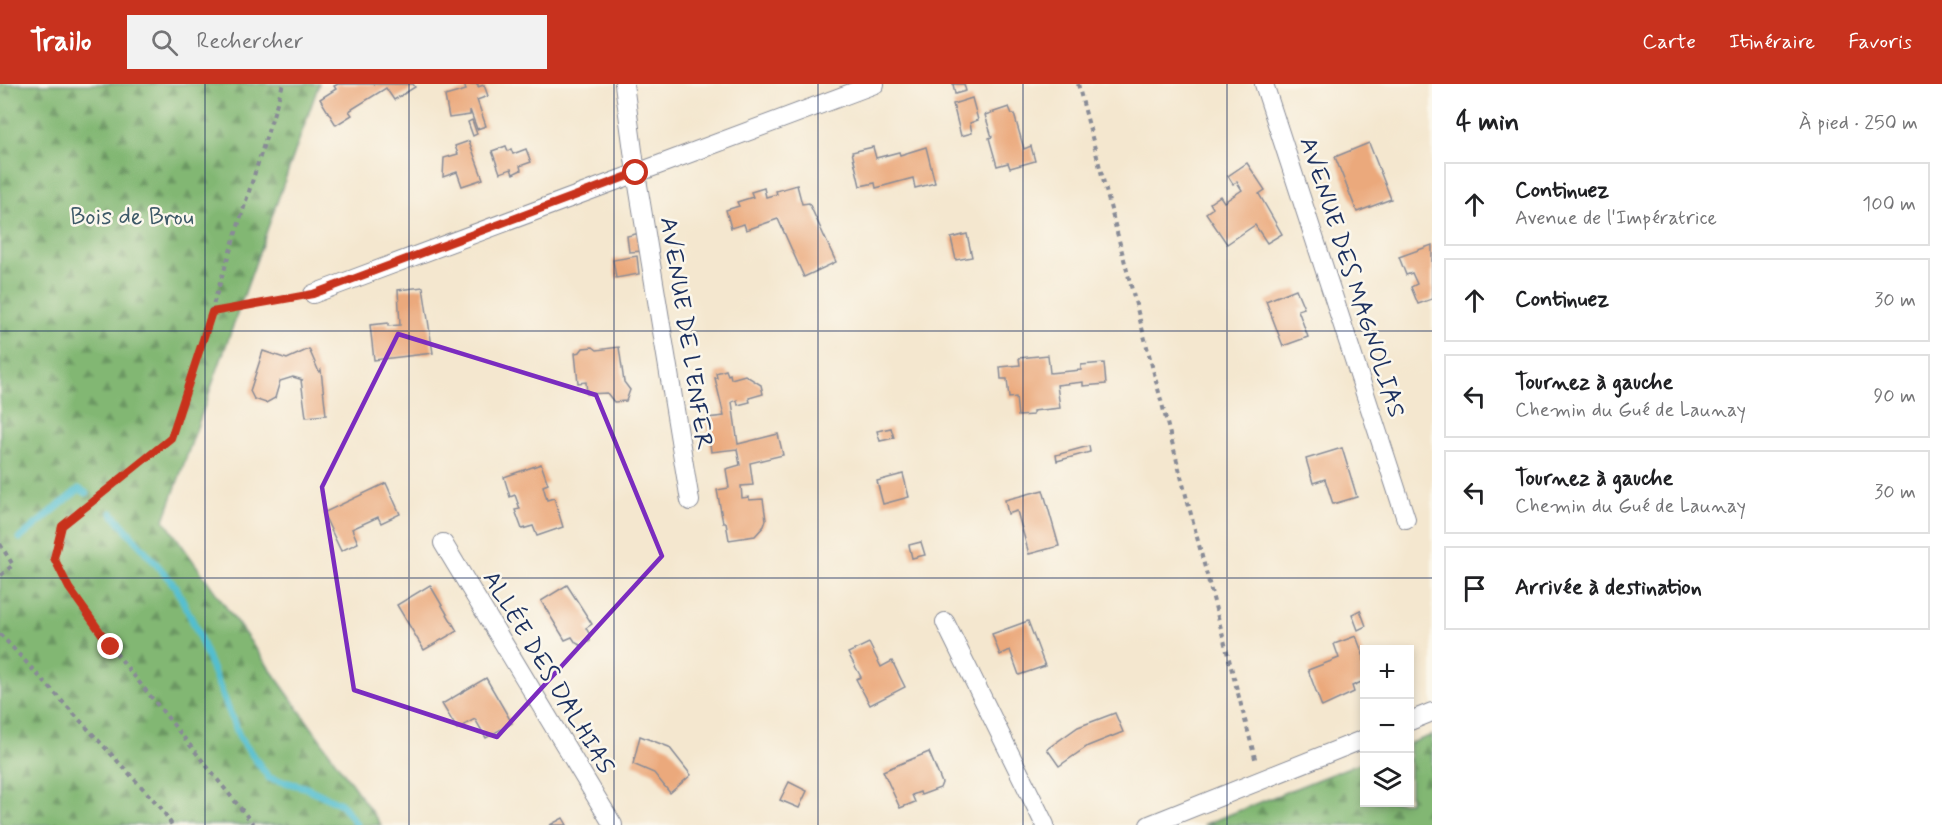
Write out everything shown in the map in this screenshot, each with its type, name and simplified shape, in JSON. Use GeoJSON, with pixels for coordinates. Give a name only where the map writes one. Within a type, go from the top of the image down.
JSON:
{"type":"FeatureCollection","features":[{"type":"Feature","properties":{"kind":"street","name":"AVENUE DE L'ENFER"},"geometry":{"type":"LineString","coordinates":[[624,84],[636,173],[690,501]]}},
{"type":"Feature","properties":{"kind":"street"},"geometry":{"type":"LineString","coordinates":[[313,294],[875,84]]}},
{"type":"Feature","properties":{"kind":"street","name":"AVENUE DES MAGNOLIAS"},"geometry":{"type":"LineString","coordinates":[[1264,84],[1406,519]]}},
{"type":"Feature","properties":{"kind":"street","name":"ALLÉE DES DALHIAS"},"geometry":{"type":"LineString","coordinates":[[443,543],[614,825]]}},
{"type":"Feature","properties":{"kind":"street"},"geometry":{"type":"LineString","coordinates":[[945,622],[1045,825]]}},
{"type":"Feature","properties":{"kind":"street"},"geometry":{"type":"LineString","coordinates":[[1414,719],[1432,712]]}},
{"type":"Feature","properties":{"kind":"street"},"geometry":{"type":"LineString","coordinates":[[1149,825],[1360,741]]}},
{"type":"Feature","properties":{"kind":"path"},"geometry":{"type":"LineString","coordinates":[[254,825],[111,647],[69,588],[54,558],[62,526],[171,438],[284,84]]}},
{"type":"Feature","properties":{"kind":"path"},"geometry":{"type":"LineString","coordinates":[[1078,84],[1261,780]]}},
{"type":"Feature","properties":{"kind":"path"},"geometry":{"type":"LineString","coordinates":[[212,312],[313,294]]}},
{"type":"Feature","properties":{"kind":"path"},"geometry":{"type":"LineString","coordinates":[[0,544],[13,565],[0,576]]}},
{"type":"Feature","properties":{"kind":"path"},"geometry":{"type":"LineString","coordinates":[[0,634],[161,808],[172,825]]}},
{"type":"Feature","properties":{"kind":"highlighted area"},"geometry":{"type":"Polygon","coordinates":[[[398,334],[596,395],[662,556],[497,737],[354,690],[322,487],[398,334]]]}},
{"type":"Feature","properties":{"kind":"green space","name":"Bois de Brou"},"geometry":{"type":"Polygon","coordinates":[[[0,84],[319,84],[164,520],[381,825],[0,825],[0,84]]]}},
{"type":"Feature","properties":{"kind":"green space"},"geometry":{"type":"Polygon","coordinates":[[[1432,735],[1432,825],[1203,825],[1360,763],[1360,807],[1414,807],[1414,742],[1432,735]]]}},
{"type":"Feature","properties":{"kind":"building"},"geometry":{"type":"Polygon","coordinates":[[[338,84],[413,84],[415,87],[394,100],[386,88],[349,111],[352,115],[336,125],[320,99],[336,89],[334,86],[338,84]]]}},
{"type":"Feature","properties":{"kind":"building"},"geometry":{"type":"Polygon","coordinates":[[[464,84],[478,84],[478,87],[484,85],[488,96],[477,100],[486,126],[477,129],[470,110],[470,115],[449,118],[445,96],[466,90],[464,84]]]}},
{"type":"Feature","properties":{"kind":"building"},"geometry":{"type":"Polygon","coordinates":[[[953,84],[964,84],[966,91],[955,94],[953,84]]]}},
{"type":"Feature","properties":{"kind":"building"},"geometry":{"type":"Polygon","coordinates":[[[972,98],[978,120],[970,123],[972,133],[961,136],[953,104],[972,98]]]}},
{"type":"Feature","properties":{"kind":"building"},"geometry":{"type":"Polygon","coordinates":[[[1009,107],[1014,114],[1024,149],[1031,146],[1035,161],[1010,168],[1008,163],[997,166],[985,115],[1009,107]]]}},
{"type":"Feature","properties":{"kind":"building"},"geometry":{"type":"Polygon","coordinates":[[[472,120],[477,134],[473,136],[468,122],[472,120]]]}},
{"type":"Feature","properties":{"kind":"building"},"geometry":{"type":"Polygon","coordinates":[[[469,141],[483,179],[462,186],[457,172],[443,177],[444,158],[458,154],[455,146],[469,141]]]}},
{"type":"Feature","properties":{"kind":"building"},"geometry":{"type":"Polygon","coordinates":[[[1369,143],[1391,199],[1357,212],[1335,157],[1369,143]]]}},
{"type":"Feature","properties":{"kind":"building"},"geometry":{"type":"Polygon","coordinates":[[[506,146],[513,154],[526,149],[531,162],[520,166],[521,170],[513,174],[511,169],[500,173],[492,151],[506,146]]]}},
{"type":"Feature","properties":{"kind":"building"},"geometry":{"type":"Polygon","coordinates":[[[873,147],[876,158],[899,152],[900,155],[926,147],[935,183],[915,188],[913,178],[876,188],[875,183],[860,186],[852,152],[873,147]]]}},
{"type":"Feature","properties":{"kind":"building"},"geometry":{"type":"Polygon","coordinates":[[[1247,163],[1265,190],[1259,194],[1282,234],[1267,243],[1255,225],[1227,244],[1206,213],[1213,208],[1210,203],[1220,196],[1224,202],[1242,190],[1237,182],[1233,184],[1228,176],[1247,163]]]}},
{"type":"Feature","properties":{"kind":"building"},"geometry":{"type":"Polygon","coordinates":[[[797,185],[802,204],[809,203],[836,262],[804,277],[778,219],[746,230],[744,224],[731,228],[726,210],[739,206],[737,202],[753,197],[751,192],[764,188],[766,197],[777,194],[776,191],[797,185]]]}},
{"type":"Feature","properties":{"kind":"building"},"geometry":{"type":"Polygon","coordinates":[[[640,233],[643,251],[629,252],[627,236],[640,233]]]}},
{"type":"Feature","properties":{"kind":"building"},"geometry":{"type":"Polygon","coordinates":[[[967,234],[972,257],[956,260],[951,238],[967,234]]]}},
{"type":"Feature","properties":{"kind":"building"},"geometry":{"type":"Polygon","coordinates":[[[1432,245],[1432,299],[1418,304],[1411,287],[1417,284],[1412,273],[1406,275],[1399,257],[1432,245]]]}},
{"type":"Feature","properties":{"kind":"building"},"geometry":{"type":"Polygon","coordinates":[[[637,256],[639,274],[616,278],[613,260],[637,256]]]}},
{"type":"Feature","properties":{"kind":"building"},"geometry":{"type":"Polygon","coordinates":[[[423,287],[433,353],[374,360],[370,325],[388,323],[388,326],[400,325],[398,290],[423,287]]]}},
{"type":"Feature","properties":{"kind":"building"},"geometry":{"type":"Polygon","coordinates":[[[1296,289],[1304,308],[1298,310],[1308,337],[1283,346],[1266,301],[1296,289]]]}},
{"type":"Feature","properties":{"kind":"building"},"geometry":{"type":"Polygon","coordinates":[[[593,347],[597,350],[619,347],[624,382],[630,390],[626,401],[614,402],[607,393],[587,394],[586,382],[578,383],[575,353],[580,352],[583,348],[593,347]]]}},
{"type":"Feature","properties":{"kind":"building"},"geometry":{"type":"Polygon","coordinates":[[[309,349],[319,372],[321,370],[326,415],[306,417],[301,380],[303,380],[293,377],[280,381],[275,398],[266,403],[254,399],[250,391],[263,351],[287,359],[309,349]]]}},
{"type":"Feature","properties":{"kind":"building"},"geometry":{"type":"Polygon","coordinates":[[[1048,355],[1050,373],[1081,370],[1081,365],[1104,363],[1106,384],[1083,386],[1083,382],[1057,385],[1060,408],[1033,411],[1033,415],[1018,416],[1016,397],[1009,398],[1007,379],[1001,379],[1000,367],[1020,365],[1019,358],[1048,355]]]}},
{"type":"Feature","properties":{"kind":"building"},"geometry":{"type":"Polygon","coordinates":[[[726,370],[731,379],[745,375],[761,385],[763,394],[749,398],[750,402],[738,405],[737,400],[732,402],[738,444],[778,434],[783,455],[750,463],[753,485],[741,486],[742,498],[763,499],[766,520],[755,536],[729,540],[726,523],[723,523],[717,490],[729,488],[726,469],[740,465],[737,449],[711,452],[707,418],[724,416],[715,378],[717,378],[716,373],[726,370]]]}},
{"type":"Feature","properties":{"kind":"building"},"geometry":{"type":"Polygon","coordinates":[[[891,428],[894,438],[880,441],[877,431],[891,428]]]}},
{"type":"Feature","properties":{"kind":"building"},"geometry":{"type":"Polygon","coordinates":[[[1089,446],[1090,452],[1057,461],[1056,455],[1089,446]]]}},
{"type":"Feature","properties":{"kind":"building"},"geometry":{"type":"Polygon","coordinates":[[[1342,448],[1357,497],[1333,504],[1325,479],[1313,483],[1306,459],[1342,448]]]}},
{"type":"Feature","properties":{"kind":"building"},"geometry":{"type":"Polygon","coordinates":[[[541,464],[548,484],[543,486],[547,500],[554,498],[563,527],[537,536],[533,526],[522,529],[515,510],[520,509],[515,495],[510,497],[504,477],[541,464]]]}},
{"type":"Feature","properties":{"kind":"building"},"geometry":{"type":"Polygon","coordinates":[[[903,474],[909,497],[883,504],[877,481],[903,474]]]}},
{"type":"Feature","properties":{"kind":"building"},"geometry":{"type":"Polygon","coordinates":[[[386,483],[400,514],[381,523],[378,517],[352,529],[358,543],[341,551],[323,513],[386,483]]]}},
{"type":"Feature","properties":{"kind":"building"},"geometry":{"type":"Polygon","coordinates":[[[1043,490],[1059,546],[1029,554],[1017,511],[1008,514],[1005,500],[1043,490]]]}},
{"type":"Feature","properties":{"kind":"building"},"geometry":{"type":"Polygon","coordinates":[[[921,542],[925,555],[912,558],[909,545],[921,542]]]}},
{"type":"Feature","properties":{"kind":"building"},"geometry":{"type":"Polygon","coordinates":[[[430,585],[457,631],[424,650],[397,605],[430,585]]]}},
{"type":"Feature","properties":{"kind":"building"},"geometry":{"type":"Polygon","coordinates":[[[567,585],[592,624],[586,628],[590,641],[582,646],[572,637],[565,640],[541,601],[567,585]]]}},
{"type":"Feature","properties":{"kind":"building"},"geometry":{"type":"Polygon","coordinates":[[[1360,610],[1366,626],[1358,630],[1352,614],[1360,610]]]}},
{"type":"Feature","properties":{"kind":"building"},"geometry":{"type":"Polygon","coordinates":[[[1028,621],[1045,666],[1019,675],[1010,650],[1000,655],[992,634],[1028,621]]]}},
{"type":"Feature","properties":{"kind":"building"},"geometry":{"type":"Polygon","coordinates":[[[1356,636],[1360,646],[1360,683],[1352,686],[1354,692],[1322,707],[1308,670],[1339,658],[1334,644],[1356,636]]]}},
{"type":"Feature","properties":{"kind":"building"},"geometry":{"type":"Polygon","coordinates":[[[869,643],[881,667],[892,661],[905,687],[870,705],[856,679],[861,677],[848,653],[869,643]]]}},
{"type":"Feature","properties":{"kind":"building"},"geometry":{"type":"Polygon","coordinates":[[[486,678],[512,723],[486,738],[475,719],[457,729],[442,704],[486,678]]]}},
{"type":"Feature","properties":{"kind":"building"},"geometry":{"type":"Polygon","coordinates":[[[1115,713],[1123,732],[1088,746],[1059,766],[1047,749],[1078,727],[1115,713]]]}},
{"type":"Feature","properties":{"kind":"building"},"geometry":{"type":"Polygon","coordinates":[[[640,736],[669,747],[691,775],[670,793],[654,773],[633,764],[640,736]]]}},
{"type":"Feature","properties":{"kind":"building"},"geometry":{"type":"Polygon","coordinates":[[[929,752],[942,783],[940,788],[921,795],[920,792],[912,795],[915,802],[900,808],[883,771],[929,752]]]}},
{"type":"Feature","properties":{"kind":"building"},"geometry":{"type":"Polygon","coordinates":[[[789,782],[807,791],[799,808],[780,800],[789,782]]]}},
{"type":"Feature","properties":{"kind":"building"},"geometry":{"type":"Polygon","coordinates":[[[563,818],[567,825],[550,825],[563,818]]]}},
{"type":"Feature","properties":{"kind":"waterway"},"geometry":{"type":"LineString","coordinates":[[20,538],[79,489],[86,493]]}},
{"type":"Feature","properties":{"kind":"waterway"},"geometry":{"type":"LineString","coordinates":[[112,513],[176,587],[195,626],[240,738],[269,778],[304,787],[341,804],[357,825]]}},
{"type":"Feature","properties":{"kind":"route"},"geometry":{"type":"LineString","coordinates":[[111,647],[69,588],[54,558],[62,526],[171,438],[212,312],[313,294],[636,173]]}}]}
